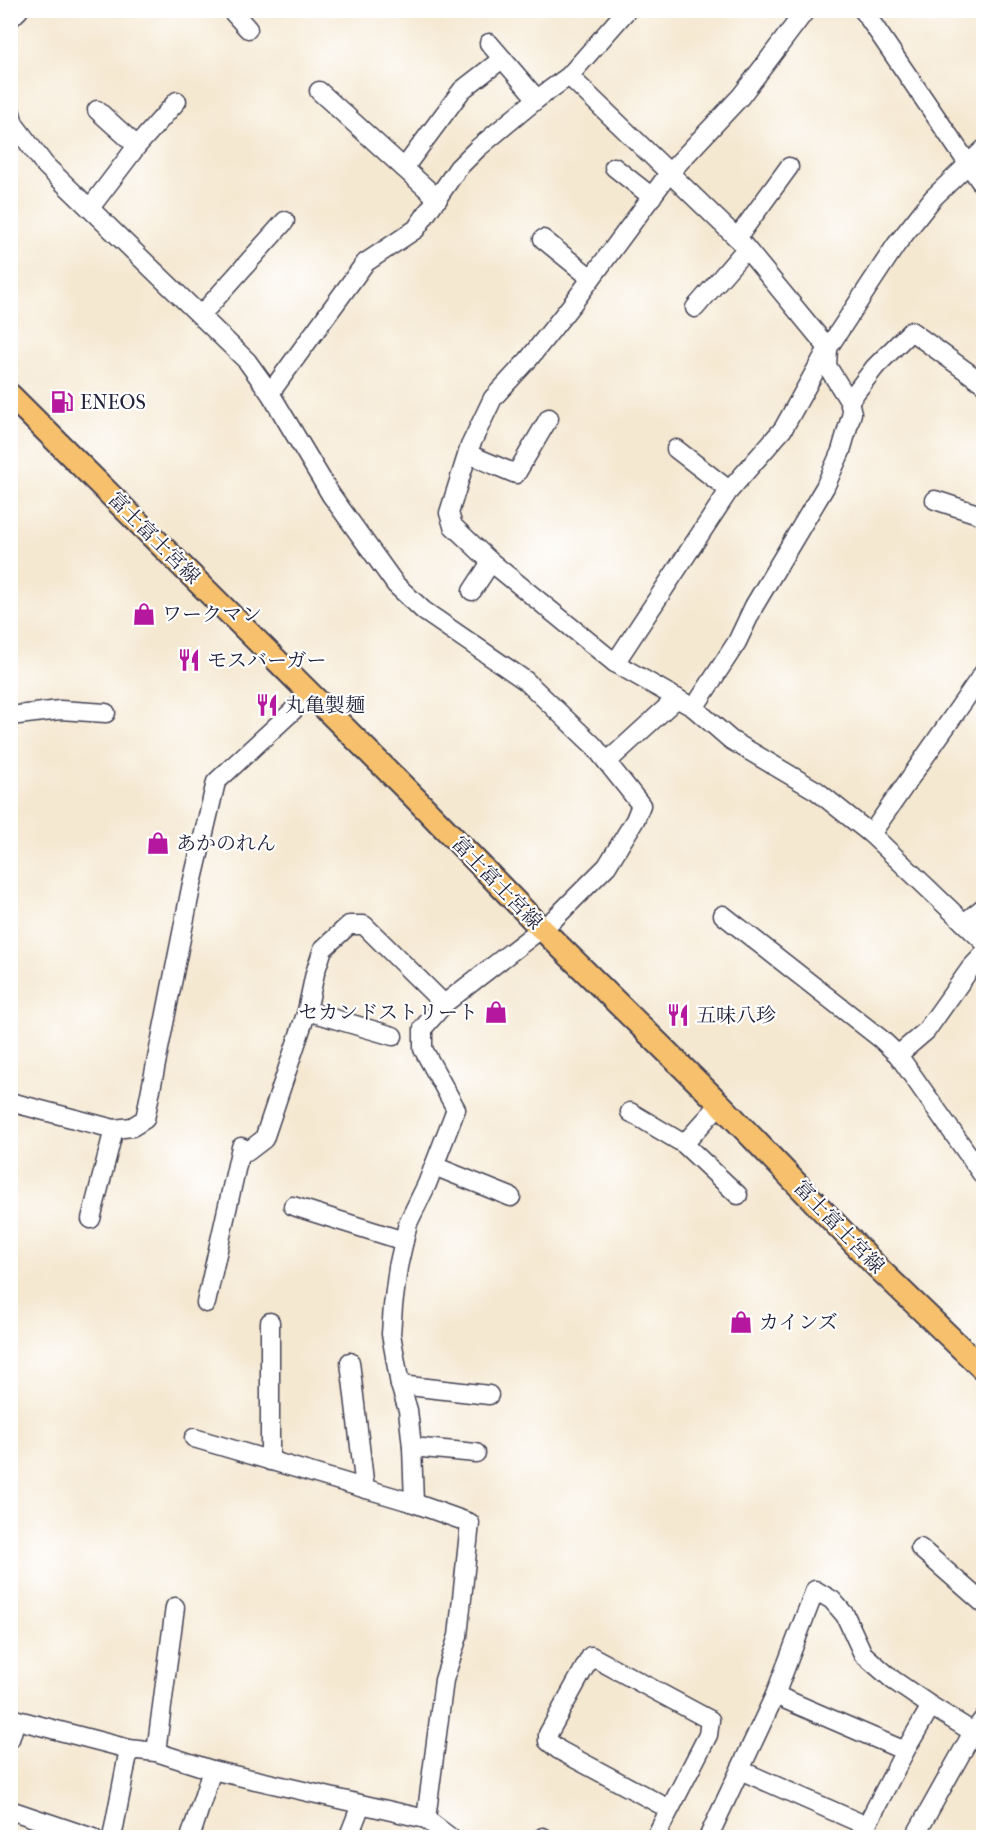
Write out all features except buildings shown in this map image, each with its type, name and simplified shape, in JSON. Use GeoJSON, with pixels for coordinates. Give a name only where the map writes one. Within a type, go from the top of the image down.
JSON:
{"type":"FeatureCollection","features":[{"type":"Feature","properties":{"kind":"main road","name":"富士富士宮線"},"geometry":{"type":"LineString","coordinates":[[10,395],[311,694],[541,928],[720,1104],[877,1267],[984,1370]]}},
{"type":"Feature","properties":{"kind":"street"},"geometry":{"type":"LineString","coordinates":[[10,20],[20,10]]}},
{"type":"Feature","properties":{"kind":"street"},"geometry":{"type":"LineString","coordinates":[[231,10],[248,29]]}},
{"type":"Feature","properties":{"kind":"street"},"geometry":{"type":"LineString","coordinates":[[270,393],[365,263],[416,230],[458,168],[478,148],[537,99],[569,76],[627,10]]}},
{"type":"Feature","properties":{"kind":"street"},"geometry":{"type":"LineString","coordinates":[[806,10],[741,96],[670,172],[528,360],[493,398],[468,454],[448,513],[453,526],[491,562],[615,663],[694,708],[731,740],[817,792],[871,834],[984,942]]}},
{"type":"Feature","properties":{"kind":"street"},"geometry":{"type":"LineString","coordinates":[[863,10],[984,187]]}},
{"type":"Feature","properties":{"kind":"street"},"geometry":{"type":"LineString","coordinates":[[489,43],[537,99]]}},
{"type":"Feature","properties":{"kind":"street"},"geometry":{"type":"LineString","coordinates":[[404,168],[462,90],[502,59]]}},
{"type":"Feature","properties":{"kind":"street"},"geometry":{"type":"LineString","coordinates":[[569,76],[670,172],[741,244],[828,348],[827,366],[849,401],[852,413],[841,451],[825,487],[754,606],[737,642],[694,708]]}},
{"type":"Feature","properties":{"kind":"street"},"geometry":{"type":"LineString","coordinates":[[319,91],[438,199]]}},
{"type":"Feature","properties":{"kind":"street"},"geometry":{"type":"LineString","coordinates":[[90,208],[137,147],[177,101]]}},
{"type":"Feature","properties":{"kind":"street"},"geometry":{"type":"LineString","coordinates":[[97,110],[137,147]]}},
{"type":"Feature","properties":{"kind":"street"},"geometry":{"type":"LineString","coordinates":[[12,121],[45,165],[248,361],[270,393],[331,495],[396,585],[424,611],[526,681],[594,746],[641,805],[606,866],[555,918],[444,1004],[423,1028],[423,1050],[456,1108],[427,1184],[408,1223],[396,1277],[391,1334],[400,1384],[408,1410],[414,1503]]}},
{"type":"Feature","properties":{"kind":"street"},"geometry":{"type":"LineString","coordinates":[[615,663],[729,490],[783,429],[828,348],[896,245],[933,198],[984,149]]}},
{"type":"Feature","properties":{"kind":"street"},"geometry":{"type":"LineString","coordinates":[[614,167],[652,197]]}},
{"type":"Feature","properties":{"kind":"street"},"geometry":{"type":"LineString","coordinates":[[695,308],[741,244],[789,167]]}},
{"type":"Feature","properties":{"kind":"street"},"geometry":{"type":"LineString","coordinates":[[201,315],[285,221]]}},
{"type":"Feature","properties":{"kind":"street"},"geometry":{"type":"LineString","coordinates":[[543,239],[591,278]]}},
{"type":"Feature","properties":{"kind":"street"},"geometry":{"type":"LineString","coordinates":[[849,401],[875,367],[911,331],[984,384]]}},
{"type":"Feature","properties":{"kind":"street"},"geometry":{"type":"LineString","coordinates":[[468,454],[516,474],[549,418]]}},
{"type":"Feature","properties":{"kind":"street"},"geometry":{"type":"LineString","coordinates":[[676,448],[729,490]]}},
{"type":"Feature","properties":{"kind":"street"},"geometry":{"type":"LineString","coordinates":[[934,500],[984,516]]}},
{"type":"Feature","properties":{"kind":"street"},"geometry":{"type":"LineString","coordinates":[[472,591],[491,562]]}},
{"type":"Feature","properties":{"kind":"street"},"geometry":{"type":"LineString","coordinates":[[871,834],[984,672]]}},
{"type":"Feature","properties":{"kind":"street"},"geometry":{"type":"LineString","coordinates":[[10,1102],[114,1129],[132,1126],[145,1119],[191,888],[216,782],[311,694]]}},
{"type":"Feature","properties":{"kind":"street"},"geometry":{"type":"LineString","coordinates":[[607,762],[677,698]]}},
{"type":"Feature","properties":{"kind":"street"},"geometry":{"type":"LineString","coordinates":[[10,716],[60,710],[106,712]]}},
{"type":"Feature","properties":{"kind":"street"},"geometry":{"type":"LineString","coordinates":[[964,924],[984,907]]}},
{"type":"Feature","properties":{"kind":"street"},"geometry":{"type":"LineString","coordinates":[[723,915],[881,1039],[898,1055],[984,1178]]}},
{"type":"Feature","properties":{"kind":"street"},"geometry":{"type":"LineString","coordinates":[[206,1303],[241,1148],[247,1152],[264,1139],[307,1011],[323,949],[349,925],[364,925],[444,1004]]}},
{"type":"Feature","properties":{"kind":"street"},"geometry":{"type":"LineString","coordinates":[[898,1055],[926,1031],[970,969],[984,954]]}},
{"type":"Feature","properties":{"kind":"street"},"geometry":{"type":"LineString","coordinates":[[307,1011],[393,1036]]}},
{"type":"Feature","properties":{"kind":"street"},"geometry":{"type":"LineString","coordinates":[[684,1144],[720,1104]]}},
{"type":"Feature","properties":{"kind":"street"},"geometry":{"type":"LineString","coordinates":[[630,1112],[684,1144],[738,1195]]}},
{"type":"Feature","properties":{"kind":"street"},"geometry":{"type":"LineString","coordinates":[[91,1218],[114,1129]]}},
{"type":"Feature","properties":{"kind":"street"},"geometry":{"type":"LineString","coordinates":[[434,1166],[511,1197]]}},
{"type":"Feature","properties":{"kind":"street"},"geometry":{"type":"LineString","coordinates":[[292,1206],[404,1240]]}},
{"type":"Feature","properties":{"kind":"street"},"geometry":{"type":"LineString","coordinates":[[270,1322],[270,1461]]}},
{"type":"Feature","properties":{"kind":"street"},"geometry":{"type":"LineString","coordinates":[[350,1362],[365,1489]]}},
{"type":"Feature","properties":{"kind":"street"},"geometry":{"type":"LineString","coordinates":[[400,1384],[489,1395]]}},
{"type":"Feature","properties":{"kind":"street"},"geometry":{"type":"LineString","coordinates":[[194,1438],[414,1503],[470,1523],[458,1636],[444,1680],[426,1819]]}},
{"type":"Feature","properties":{"kind":"street"},"geometry":{"type":"LineString","coordinates":[[412,1447],[476,1453]]}},
{"type":"Feature","properties":{"kind":"street"},"geometry":{"type":"LineString","coordinates":[[920,1548],[984,1604]]}},
{"type":"Feature","properties":{"kind":"street"},"geometry":{"type":"LineString","coordinates":[[708,1838],[775,1695],[815,1590],[832,1600],[845,1615],[863,1654],[893,1680],[931,1706],[978,1725],[914,1838]]}},
{"type":"Feature","properties":{"kind":"street"},"geometry":{"type":"LineString","coordinates":[[156,1752],[175,1607]]}},
{"type":"Feature","properties":{"kind":"street"},"geometry":{"type":"LineString","coordinates":[[655,1838],[708,1734],[710,1720],[591,1656],[548,1734],[548,1741],[559,1750],[669,1809]]}},
{"type":"Feature","properties":{"kind":"street"},"geometry":{"type":"LineString","coordinates":[[775,1695],[905,1751]]}},
{"type":"Feature","properties":{"kind":"street"},"geometry":{"type":"LineString","coordinates":[[740,1770],[863,1832],[931,1706]]}},
{"type":"Feature","properties":{"kind":"street"},"geometry":{"type":"LineString","coordinates":[[10,1739],[13,1719],[129,1749],[156,1752],[212,1770],[426,1819],[451,1838]]}},
{"type":"Feature","properties":{"kind":"street"},"geometry":{"type":"LineString","coordinates":[[112,1838],[129,1749]]}},
{"type":"Feature","properties":{"kind":"street"},"geometry":{"type":"LineString","coordinates":[[190,1838],[212,1770]]}},
{"type":"Feature","properties":{"kind":"street"},"geometry":{"type":"LineString","coordinates":[[348,1838],[361,1805]]}},
{"type":"Feature","properties":{"kind":"street"},"geometry":{"type":"LineString","coordinates":[[10,1810],[93,1838]]}},
{"type":"Feature","properties":{"kind":"place","name":"ENEOS"},"geometry":{"type":"Point","coordinates":[62,402]}},
{"type":"Feature","properties":{"kind":"place","name":"ワークマン"},"geometry":{"type":"Point","coordinates":[144,614]}},
{"type":"Feature","properties":{"kind":"place","name":"モスバーガー"},"geometry":{"type":"Point","coordinates":[189,660]}},
{"type":"Feature","properties":{"kind":"place","name":"丸亀製麺"},"geometry":{"type":"Point","coordinates":[267,705]}},
{"type":"Feature","properties":{"kind":"place","name":"あかのれん"},"geometry":{"type":"Point","coordinates":[158,843]}},
{"type":"Feature","properties":{"kind":"place","name":"セカンドストリート"},"geometry":{"type":"Point","coordinates":[496,1012]}},
{"type":"Feature","properties":{"kind":"place","name":"五味八珍"},"geometry":{"type":"Point","coordinates":[678,1015]}},
{"type":"Feature","properties":{"kind":"place","name":"カインズ"},"geometry":{"type":"Point","coordinates":[741,1322]}}]}
